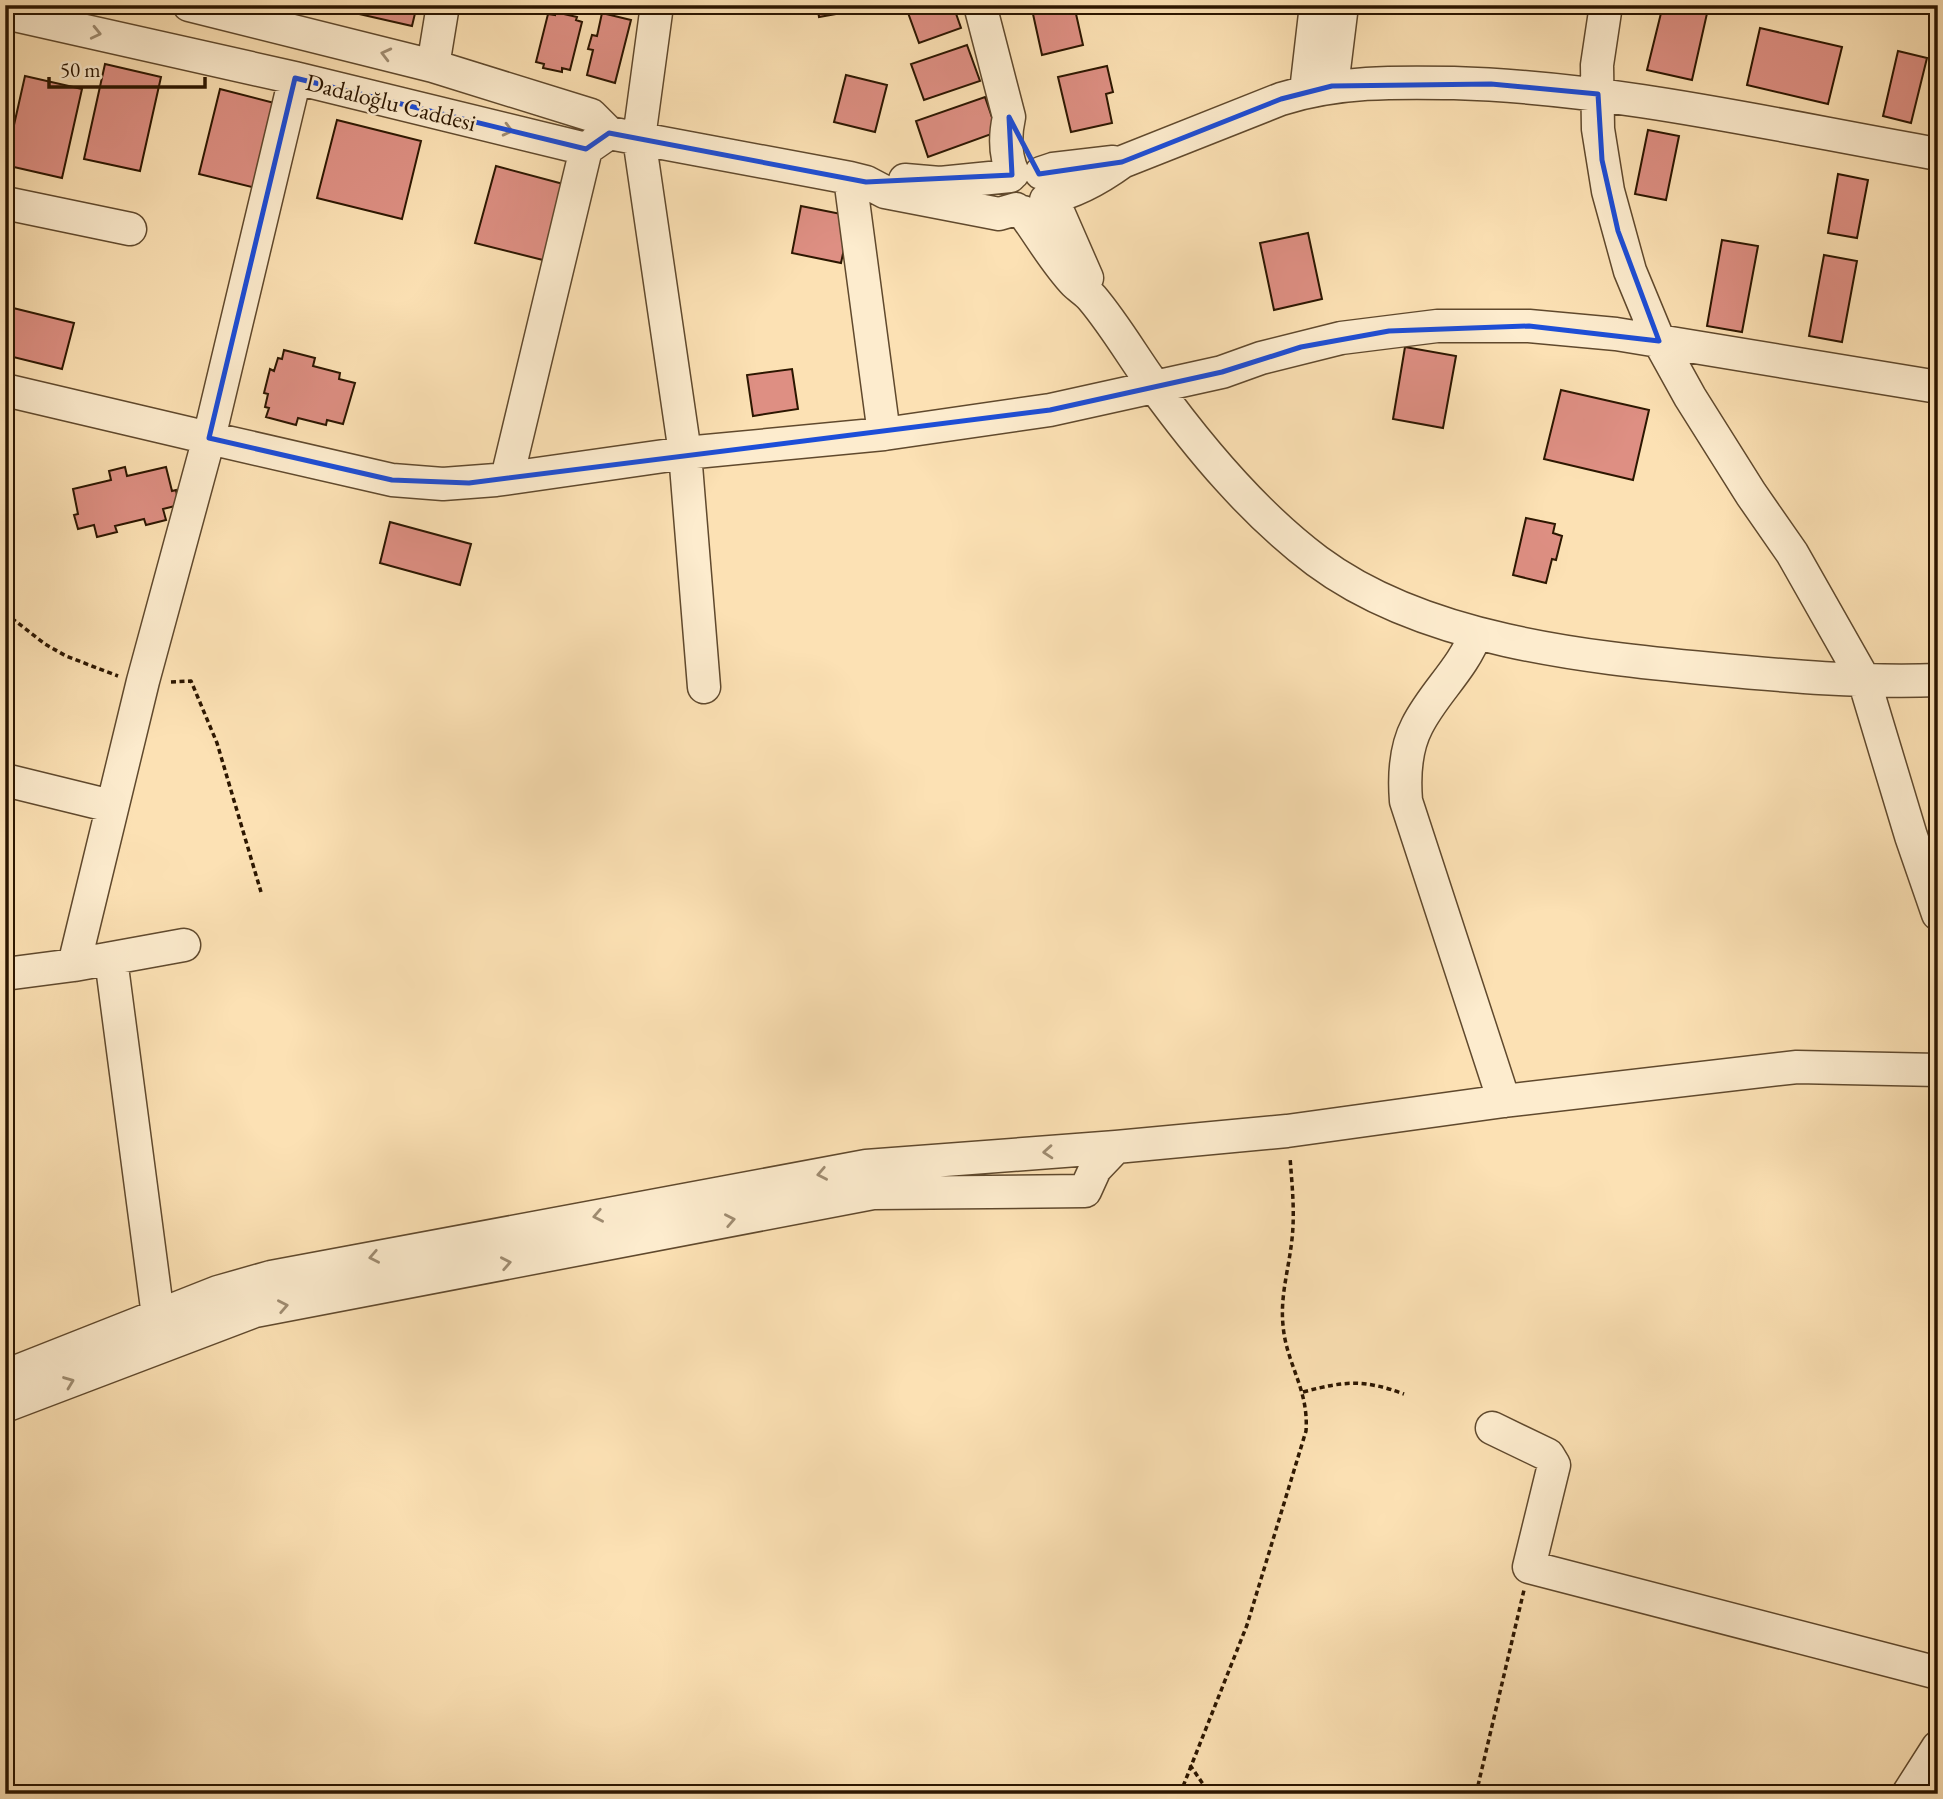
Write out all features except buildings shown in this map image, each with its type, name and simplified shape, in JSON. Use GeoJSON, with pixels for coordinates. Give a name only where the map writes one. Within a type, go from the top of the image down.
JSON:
{"type":"FeatureCollection","features":[{"type":"Feature","properties":{"kind":"street","name":"Dadaloğlu Caddesi"},"geometry":{"type":"LineString","coordinates":[[189,5],[244,11],[591,115],[611,140]]}},
{"type":"Feature","properties":{"kind":"street"},"geometry":{"type":"LineString","coordinates":[[433,66],[443,5]]}},
{"type":"Feature","properties":{"kind":"street"},"geometry":{"type":"LineString","coordinates":[[507,478],[611,140],[657,5]]}},
{"type":"Feature","properties":{"kind":"street"},"geometry":{"type":"LineString","coordinates":[[980,5],[1009,117],[1018,125],[1029,189],[1054,207],[1087,275],[1091,296],[1154,386],[1241,492],[1315,560],[1371,595],[1392,604],[1476,633],[1534,646],[1611,658],[1789,676],[1938,680]]}},
{"type":"Feature","properties":{"kind":"street"},"geometry":{"type":"LineString","coordinates":[[1315,5],[1319,89]]}},
{"type":"Feature","properties":{"kind":"street"},"geometry":{"type":"LineString","coordinates":[[1319,89],[1342,5]]}},
{"type":"Feature","properties":{"kind":"street"},"geometry":{"type":"LineString","coordinates":[[1606,5],[1597,65],[1598,129],[1608,191],[1630,271],[1659,341],[1720,446],[1792,553],[1864,680],[1911,836],[1938,914]]}},
{"type":"Feature","properties":{"kind":"street","name":"Dadaloğlu Caddesi"},"geometry":{"type":"LineString","coordinates":[[5,13],[295,78],[611,140],[858,180],[889,178],[1067,194],[1122,162],[1319,89],[1359,83],[1438,83],[1545,88],[1598,94],[1938,154]]}},
{"type":"Feature","properties":{"kind":"street"},"geometry":{"type":"LineString","coordinates":[[74,965],[143,681],[209,438],[295,78]]}},
{"type":"Feature","properties":{"kind":"street"},"geometry":{"type":"LineString","coordinates":[[611,140],[685,453],[704,687]]}},
{"type":"Feature","properties":{"kind":"street"},"geometry":{"type":"LineString","coordinates":[[858,180],[884,434]]}},
{"type":"Feature","properties":{"kind":"street"},"geometry":{"type":"LineString","coordinates":[[5,203],[130,229]]}},
{"type":"Feature","properties":{"kind":"street"},"geometry":{"type":"LineString","coordinates":[[5,390],[392,480],[443,484],[507,478],[685,453],[884,434],[1050,410],[1222,372],[1261,358],[1341,338],[1413,329],[1485,325],[1594,331],[1938,387]]}},
{"type":"Feature","properties":{"kind":"street"},"geometry":{"type":"LineString","coordinates":[[1476,633],[1463,663],[1418,724],[1407,759],[1405,787],[1406,802],[1504,1101]]}},
{"type":"Feature","properties":{"kind":"street"},"geometry":{"type":"LineString","coordinates":[[5,780],[111,806]]}},
{"type":"Feature","properties":{"kind":"street"},"geometry":{"type":"LineString","coordinates":[[5,974],[74,965],[184,945]]}},
{"type":"Feature","properties":{"kind":"street"},"geometry":{"type":"LineString","coordinates":[[111,958],[158,1316]]}},
{"type":"Feature","properties":{"kind":"street"},"geometry":{"type":"LineString","coordinates":[[5,1376],[218,1292],[271,1277],[866,1166],[1287,1131],[1504,1101],[1797,1067],[1938,1070]]}},
{"type":"Feature","properties":{"kind":"street"},"geometry":{"type":"LineString","coordinates":[[5,1406],[255,1311],[873,1193],[1085,1191],[1095,1169],[1116,1147]]}},
{"type":"Feature","properties":{"kind":"street"},"geometry":{"type":"LineString","coordinates":[[1492,1428],[1548,1455],[1554,1465],[1529,1567],[1938,1673]]}},
{"type":"Feature","properties":{"kind":"street"},"geometry":{"type":"LineString","coordinates":[[1909,1794],[1938,1748]]}},
{"type":"Feature","properties":{"kind":"path"},"geometry":{"type":"LineString","coordinates":[[5,612],[45,644],[101,671],[143,681],[191,681],[217,743],[261,892]]}},
{"type":"Feature","properties":{"kind":"path"},"geometry":{"type":"LineString","coordinates":[[1180,1794],[1243,1636],[1302,1444],[1307,1417],[1303,1392],[1288,1354],[1282,1323],[1283,1294],[1294,1217],[1287,1131]]}},
{"type":"Feature","properties":{"kind":"path"},"geometry":{"type":"LineString","coordinates":[[1303,1392],[1340,1382],[1375,1385],[1404,1394]]}},
{"type":"Feature","properties":{"kind":"path"},"geometry":{"type":"LineString","coordinates":[[1476,1794],[1529,1567]]}},
{"type":"Feature","properties":{"kind":"path"},"geometry":{"type":"LineString","coordinates":[[1190,1765],[1203,1784],[1215,1794]]}},
{"type":"Feature","properties":{"kind":"highlighted area"},"geometry":{"type":"Polygon","coordinates":[[[295,78],[586,149],[609,133],[866,182],[1012,175],[1009,117],[1039,174],[1122,162],[1281,99],[1332,86],[1491,84],[1598,94],[1602,160],[1618,231],[1659,341],[1529,326],[1389,331],[1301,347],[1222,372],[1050,410],[469,483],[392,480],[209,438],[295,78]]]}}]}
